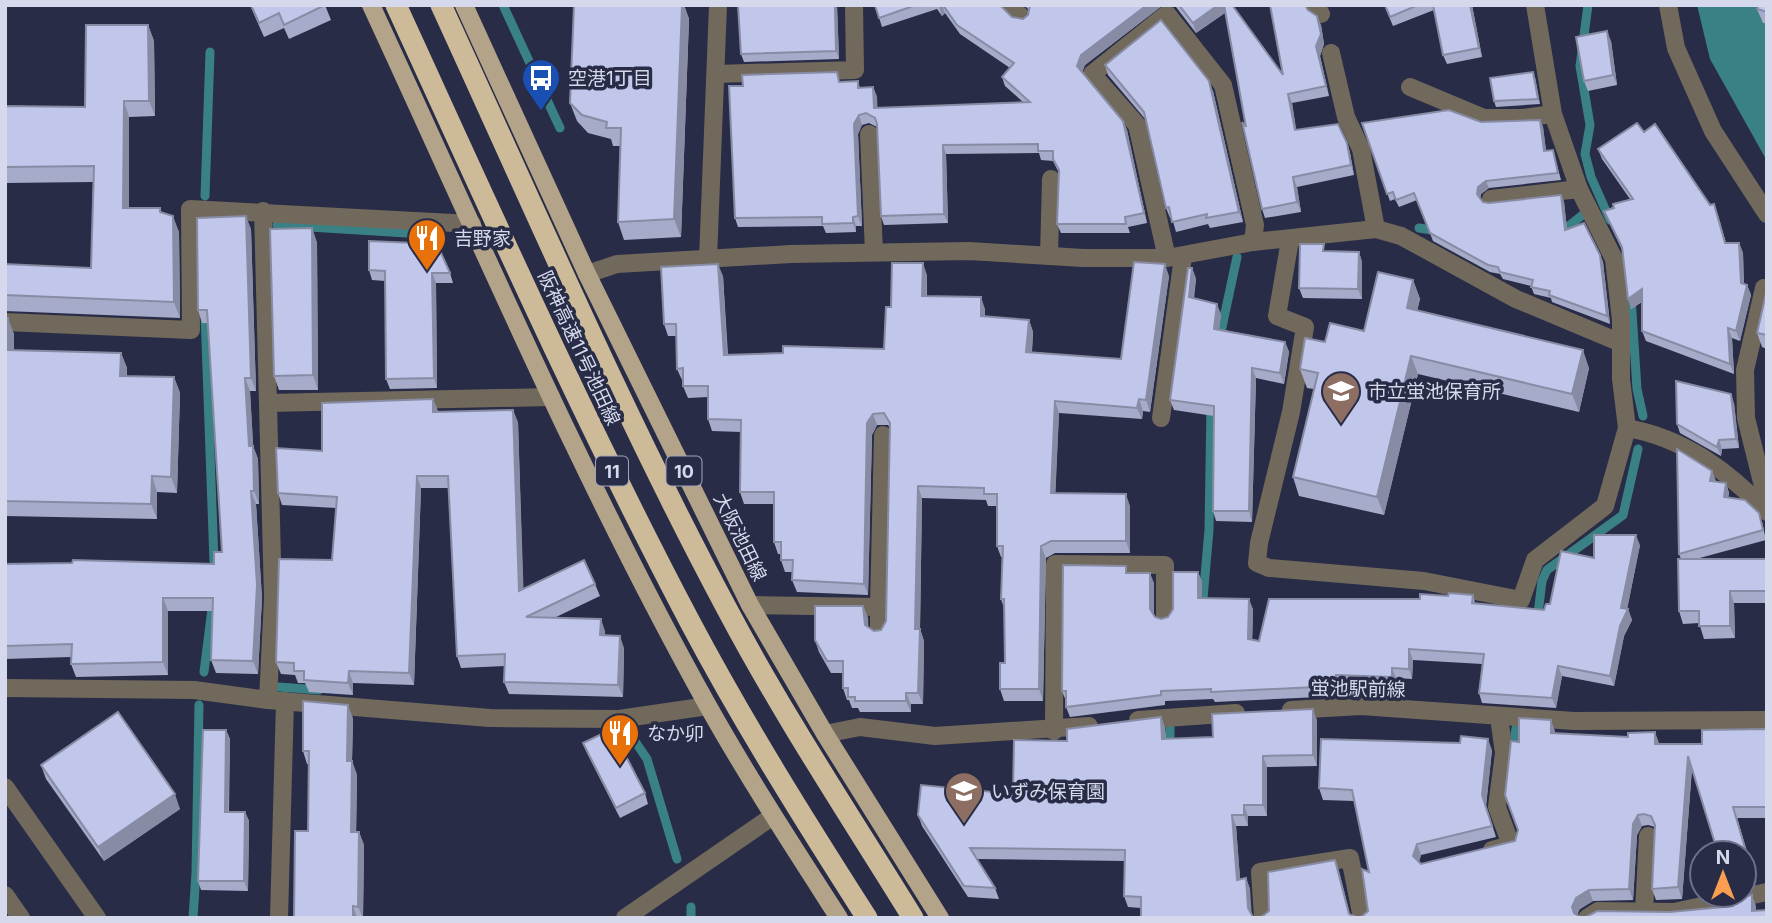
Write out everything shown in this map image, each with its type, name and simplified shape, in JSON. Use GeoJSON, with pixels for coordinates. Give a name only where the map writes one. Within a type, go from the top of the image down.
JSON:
{"type":"FeatureCollection","features":[{"type":"Feature","properties":{"kind":"highway","name":"阪神高速11号池田線"},"geometry":{"type":"LineString","coordinates":[[396,5],[529,295],[654,552],[793,802],[866,918]]}},
{"type":"Feature","properties":{"kind":"highway","name":"11"},"geometry":{"type":"LineString","coordinates":[[441,5],[640,438],[728,611],[825,778],[913,918]]}},
{"type":"Feature","properties":{"kind":"main road"},"geometry":{"type":"LineString","coordinates":[[371,5],[551,397],[622,544],[708,706],[773,816],[839,918]]}},
{"type":"Feature","properties":{"kind":"main road","name":"大阪池田線"},"geometry":{"type":"LineString","coordinates":[[464,5],[587,274],[750,605],[825,734],[940,918]]}},
{"type":"Feature","properties":{"kind":"street"},"geometry":{"type":"LineString","coordinates":[[708,259],[718,5]]}},
{"type":"Feature","properties":{"kind":"street"},"geometry":{"type":"LineString","coordinates":[[716,75],[855,70],[854,5]]}},
{"type":"Feature","properties":{"kind":"street"},"geometry":{"type":"LineString","coordinates":[[1008,5],[1023,18]]}},
{"type":"Feature","properties":{"kind":"street"},"geometry":{"type":"LineString","coordinates":[[1290,240],[1277,316],[1305,327],[1291,412],[1256,559],[1260,565],[1424,581],[1521,600],[1535,560],[1605,506],[1627,428],[1621,379],[1614,259],[1579,189],[1553,114],[1535,5]]}},
{"type":"Feature","properties":{"kind":"street"},"geometry":{"type":"LineString","coordinates":[[1668,5],[1676,48],[1713,131],[1767,214]]}},
{"type":"Feature","properties":{"kind":"street"},"geometry":{"type":"LineString","coordinates":[[1161,418],[1175,258],[1138,125],[1092,75],[1167,14],[1223,85],[1255,225],[1253,242]]}},
{"type":"Feature","properties":{"kind":"street"},"geometry":{"type":"LineString","coordinates":[[1331,52],[1346,117],[1361,149],[1376,229]]}},
{"type":"Feature","properties":{"kind":"street"},"geometry":{"type":"LineString","coordinates":[[1410,87],[1484,118],[1553,114]]}},
{"type":"Feature","properties":{"kind":"street"},"geometry":{"type":"LineString","coordinates":[[869,134],[874,252]]}},
{"type":"Feature","properties":{"kind":"street"},"geometry":{"type":"LineString","coordinates":[[1049,256],[1051,179]]}},
{"type":"Feature","properties":{"kind":"street"},"geometry":{"type":"LineString","coordinates":[[1491,199],[1579,189]]}},
{"type":"Feature","properties":{"kind":"street"},"geometry":{"type":"LineString","coordinates":[[5,322],[191,330],[190,209],[263,211],[472,225]]}},
{"type":"Feature","properties":{"kind":"street"},"geometry":{"type":"LineString","coordinates":[[263,211],[279,918]]}},
{"type":"Feature","properties":{"kind":"street"},"geometry":{"type":"LineString","coordinates":[[587,274],[617,264],[874,252],[969,251],[1049,256],[1175,258],[1253,242],[1376,229],[1401,236],[1517,299],[1621,343]]}},
{"type":"Feature","properties":{"kind":"street"},"geometry":{"type":"LineString","coordinates":[[1764,288],[1745,370],[1746,418],[1767,502]]}},
{"type":"Feature","properties":{"kind":"street"},"geometry":{"type":"LineString","coordinates":[[268,403],[551,397]]}},
{"type":"Feature","properties":{"kind":"street"},"geometry":{"type":"LineString","coordinates":[[1627,428],[1660,435],[1710,461],[1767,512]]}},
{"type":"Feature","properties":{"kind":"street"},"geometry":{"type":"LineString","coordinates":[[879,632],[883,435]]}},
{"type":"Feature","properties":{"kind":"street"},"geometry":{"type":"LineString","coordinates":[[1054,731],[1055,564],[1165,565],[1165,618]]}},
{"type":"Feature","properties":{"kind":"street"},"geometry":{"type":"LineString","coordinates":[[750,605],[879,607]]}},
{"type":"Feature","properties":{"kind":"street"},"geometry":{"type":"LineString","coordinates":[[5,688],[194,690],[276,700],[515,718],[619,719],[708,706]]}},
{"type":"Feature","properties":{"kind":"street","name":"蛍池駅前線"},"geometry":{"type":"LineString","coordinates":[[1279,711],[1361,706],[1574,721],[1767,720]]}},
{"type":"Feature","properties":{"kind":"street"},"geometry":{"type":"LineString","coordinates":[[825,734],[860,727],[935,736],[1054,731],[1252,712]]}},
{"type":"Feature","properties":{"kind":"street"},"geometry":{"type":"LineString","coordinates":[[1480,852],[1511,845],[1497,807],[1504,753],[1499,717]]}},
{"type":"Feature","properties":{"kind":"street"},"geometry":{"type":"LineString","coordinates":[[5,787],[97,918]]}},
{"type":"Feature","properties":{"kind":"street"},"geometry":{"type":"LineString","coordinates":[[625,918],[773,816]]}},
{"type":"Feature","properties":{"kind":"street"},"geometry":{"type":"LineString","coordinates":[[1639,914],[1648,836]]}},
{"type":"Feature","properties":{"kind":"street"},"geometry":{"type":"LineString","coordinates":[[1263,918],[1260,872],[1350,858],[1362,918]]}},
{"type":"Feature","properties":{"kind":"street"},"geometry":{"type":"LineString","coordinates":[[1587,918],[1598,911],[1639,914],[1682,911],[1767,892]]}},
{"type":"Feature","properties":{"kind":"street"},"geometry":{"type":"LineString","coordinates":[[5,895],[21,918]]}},
{"type":"Feature","properties":{"kind":"shaded area"},"geometry":{"type":"Polygon","coordinates":[[[1697,5],[1767,5],[1763,23],[1767,24],[1767,161],[1710,59],[1697,5]]]}},
{"type":"Feature","properties":{"kind":"building"},"geometry":{"type":"Polygon","coordinates":[[[251,5],[325,5],[284,25],[279,13],[259,23],[251,5]]]}},
{"type":"Feature","properties":{"kind":"building"},"geometry":{"type":"Polygon","coordinates":[[[574,5],[682,5],[674,219],[618,222],[621,128],[606,128],[607,122],[582,115],[570,103],[574,5]]]}},
{"type":"Feature","properties":{"kind":"building"},"geometry":{"type":"Polygon","coordinates":[[[738,5],[835,5],[836,51],[741,54],[738,5]]]}},
{"type":"Feature","properties":{"kind":"building"},"geometry":{"type":"Polygon","coordinates":[[[875,5],[916,5],[879,18],[875,5]]]}},
{"type":"Feature","properties":{"kind":"building"},"geometry":{"type":"Polygon","coordinates":[[[943,5],[1000,5],[1012,17],[1023,19],[1028,15],[1030,5],[1147,5],[1081,55],[1077,66],[1123,121],[1144,213],[1125,217],[1126,224],[1057,224],[1059,170],[1053,159],[1053,151],[1038,151],[1038,144],[943,145],[944,214],[881,216],[877,124],[875,118],[866,113],[859,115],[854,124],[858,216],[853,217],[853,223],[822,224],[822,217],[735,218],[729,86],[743,86],[742,75],[837,72],[839,82],[858,81],[858,88],[873,87],[874,108],[1030,102],[1002,77],[1014,63],[957,25],[943,5]]]}},
{"type":"Feature","properties":{"kind":"building"},"geometry":{"type":"Polygon","coordinates":[[[1179,5],[1218,5],[1193,23],[1179,5]]]}},
{"type":"Feature","properties":{"kind":"building"},"geometry":{"type":"Polygon","coordinates":[[[1224,5],[1232,5],[1283,75],[1270,5],[1305,5],[1317,16],[1321,34],[1316,46],[1326,86],[1288,94],[1295,130],[1338,124],[1347,143],[1351,165],[1293,177],[1297,202],[1262,209],[1242,122],[1246,127],[1224,5]]]}},
{"type":"Feature","properties":{"kind":"building"},"geometry":{"type":"Polygon","coordinates":[[[1385,5],[1418,5],[1390,17],[1385,5]]]}},
{"type":"Feature","properties":{"kind":"building"},"geometry":{"type":"Polygon","coordinates":[[[1433,5],[1470,5],[1479,48],[1443,55],[1433,5]]]}},
{"type":"Feature","properties":{"kind":"building"},"geometry":{"type":"Polygon","coordinates":[[[1759,5],[1767,5],[1767,12],[1757,9],[1759,5]]]}},
{"type":"Feature","properties":{"kind":"building"},"geometry":{"type":"Polygon","coordinates":[[[1161,20],[1209,81],[1239,212],[1206,218],[1207,214],[1172,222],[1169,207],[1166,208],[1144,112],[1105,65],[1161,20]]]}},
{"type":"Feature","properties":{"kind":"building"},"geometry":{"type":"Polygon","coordinates":[[[86,25],[148,25],[149,101],[124,101],[123,208],[160,208],[160,212],[173,216],[174,302],[5,295],[5,264],[91,268],[94,166],[5,167],[5,106],[85,107],[86,25]]]}},
{"type":"Feature","properties":{"kind":"building"},"geometry":{"type":"Polygon","coordinates":[[[1607,31],[1613,75],[1584,81],[1576,37],[1607,31]]]}},
{"type":"Feature","properties":{"kind":"building"},"geometry":{"type":"Polygon","coordinates":[[[1533,72],[1538,99],[1494,101],[1490,78],[1533,72]]]}},
{"type":"Feature","properties":{"kind":"building"},"geometry":{"type":"Polygon","coordinates":[[[1449,110],[1481,122],[1540,120],[1544,151],[1553,150],[1558,173],[1486,181],[1478,187],[1477,194],[1483,202],[1489,203],[1561,195],[1565,230],[1584,223],[1600,255],[1607,316],[1549,295],[1550,291],[1531,287],[1533,280],[1500,272],[1498,267],[1488,265],[1430,233],[1414,193],[1396,200],[1393,192],[1387,194],[1362,123],[1449,110]]]}},
{"type":"Feature","properties":{"kind":"building"},"geometry":{"type":"Polygon","coordinates":[[[1637,123],[1644,132],[1655,124],[1710,205],[1714,204],[1725,243],[1739,243],[1741,283],[1747,285],[1736,331],[1728,328],[1730,364],[1642,331],[1642,289],[1628,299],[1622,247],[1604,211],[1614,208],[1613,204],[1633,199],[1598,149],[1637,123]]]}},
{"type":"Feature","properties":{"kind":"building"},"geometry":{"type":"Polygon","coordinates":[[[246,216],[251,378],[245,378],[249,446],[253,446],[254,491],[251,491],[257,585],[253,661],[211,660],[213,598],[163,598],[163,662],[71,664],[72,644],[5,646],[5,564],[72,563],[73,560],[214,564],[214,552],[222,552],[207,310],[198,310],[197,218],[246,216]]]}},
{"type":"Feature","properties":{"kind":"building"},"geometry":{"type":"Polygon","coordinates":[[[312,228],[313,375],[274,376],[270,229],[312,228]]]}},
{"type":"Feature","properties":{"kind":"building"},"geometry":{"type":"Polygon","coordinates":[[[369,241],[437,244],[450,273],[432,273],[434,378],[386,379],[385,271],[369,270],[369,241]]]}},
{"type":"Feature","properties":{"kind":"building"},"geometry":{"type":"Polygon","coordinates":[[[1300,244],[1324,244],[1323,251],[1359,252],[1358,289],[1299,288],[1300,244]]]}},
{"type":"Feature","properties":{"kind":"building"},"geometry":{"type":"Polygon","coordinates":[[[1134,262],[1165,264],[1146,400],[1139,399],[1137,408],[1055,401],[1051,493],[1126,494],[1126,541],[1051,541],[1041,546],[1039,689],[1000,689],[1000,663],[1005,663],[1004,599],[1001,599],[1003,546],[997,546],[997,494],[984,494],[984,488],[918,486],[915,629],[920,629],[918,693],[906,693],[906,701],[855,701],[855,697],[848,697],[848,688],[843,688],[843,661],[827,661],[815,640],[815,606],[863,606],[865,625],[874,631],[881,630],[886,621],[890,423],[884,413],[873,414],[867,423],[864,584],[792,580],[793,560],[781,560],[781,542],[774,542],[774,492],[740,492],[741,420],[708,419],[708,386],[683,386],[683,368],[677,369],[676,324],[664,324],[661,267],[718,264],[724,355],[783,353],[783,346],[884,349],[886,307],[891,307],[892,263],[923,263],[922,296],[981,297],[981,316],[1029,320],[1026,352],[1121,359],[1134,262]]]}},
{"type":"Feature","properties":{"kind":"building"},"geometry":{"type":"Polygon","coordinates":[[[1188,268],[1192,268],[1189,297],[1217,304],[1214,329],[1285,342],[1280,373],[1252,368],[1249,511],[1213,511],[1214,406],[1170,400],[1188,268]]]}},
{"type":"Feature","properties":{"kind":"building"},"geometry":{"type":"Polygon","coordinates":[[[1378,272],[1413,280],[1407,308],[1583,350],[1572,394],[1411,356],[1377,497],[1293,477],[1318,373],[1300,369],[1305,338],[1325,342],[1330,323],[1364,331],[1378,272]]]}},
{"type":"Feature","properties":{"kind":"building"},"geometry":{"type":"Polygon","coordinates":[[[1767,289],[1767,335],[1757,333],[1767,289]]]}},
{"type":"Feature","properties":{"kind":"building"},"geometry":{"type":"Polygon","coordinates":[[[5,318],[8,318],[8,350],[121,353],[120,376],[174,377],[171,477],[152,476],[151,504],[5,501],[5,318]]]}},
{"type":"Feature","properties":{"kind":"building"},"geometry":{"type":"Polygon","coordinates":[[[1676,381],[1731,394],[1736,439],[1719,440],[1717,447],[1677,424],[1676,381]]]}},
{"type":"Feature","properties":{"kind":"building"},"geometry":{"type":"Polygon","coordinates":[[[433,399],[433,412],[513,410],[519,591],[584,560],[595,584],[526,617],[601,619],[600,635],[620,636],[618,685],[504,682],[505,654],[457,656],[448,476],[417,476],[409,673],[349,671],[348,683],[304,680],[304,671],[294,671],[294,663],[276,662],[279,559],[332,560],[337,497],[278,493],[276,448],[322,451],[322,403],[433,399]]]}},
{"type":"Feature","properties":{"kind":"building"},"geometry":{"type":"Polygon","coordinates":[[[1677,449],[1712,471],[1710,481],[1726,483],[1724,497],[1745,500],[1759,513],[1763,530],[1679,554],[1677,449]]]}},
{"type":"Feature","properties":{"kind":"building"},"geometry":{"type":"Polygon","coordinates":[[[1594,535],[1636,535],[1621,608],[1628,609],[1620,626],[1610,676],[1558,666],[1552,698],[1479,693],[1484,654],[1409,649],[1409,669],[1392,668],[1392,677],[1336,675],[1336,686],[1211,692],[1211,689],[1161,691],[1161,695],[1066,707],[1066,691],[1062,691],[1063,565],[1126,566],[1126,573],[1150,573],[1150,609],[1155,617],[1161,619],[1168,617],[1173,609],[1173,572],[1198,572],[1198,598],[1249,599],[1248,639],[1259,641],[1269,599],[1420,599],[1420,594],[1448,596],[1449,593],[1473,595],[1472,603],[1544,610],[1546,604],[1550,604],[1561,551],[1594,558],[1594,535]]]}},
{"type":"Feature","properties":{"kind":"building"},"geometry":{"type":"Polygon","coordinates":[[[1678,559],[1767,559],[1767,591],[1730,591],[1730,626],[1699,626],[1699,611],[1679,611],[1678,559]]]}},
{"type":"Feature","properties":{"kind":"building"},"geometry":{"type":"Polygon","coordinates":[[[303,701],[348,705],[347,761],[352,761],[351,832],[359,832],[358,907],[353,906],[353,918],[294,918],[295,831],[308,831],[309,751],[303,751],[303,701]]]}},
{"type":"Feature","properties":{"kind":"building"},"geometry":{"type":"Polygon","coordinates":[[[1313,709],[1313,755],[1263,756],[1263,805],[1244,805],[1244,815],[1232,815],[1237,880],[1246,878],[1248,908],[1253,917],[1258,918],[1141,918],[1141,897],[1124,896],[1125,850],[970,848],[995,888],[964,886],[918,815],[921,785],[1013,794],[1014,740],[1067,741],[1067,729],[1161,717],[1162,739],[1213,737],[1212,714],[1313,709]]]}},
{"type":"Feature","properties":{"kind":"building"},"geometry":{"type":"Polygon","coordinates":[[[118,712],[175,794],[98,847],[41,765],[118,712]]]}},
{"type":"Feature","properties":{"kind":"building"},"geometry":{"type":"Polygon","coordinates":[[[1519,718],[1551,720],[1551,733],[1628,737],[1628,733],[1655,732],[1655,744],[1702,744],[1702,730],[1767,729],[1767,807],[1733,807],[1742,839],[1714,839],[1688,756],[1678,887],[1652,889],[1655,825],[1651,816],[1644,814],[1638,815],[1633,824],[1629,889],[1589,890],[1576,898],[1572,907],[1574,913],[1582,918],[1360,918],[1368,911],[1362,869],[1369,872],[1352,790],[1319,788],[1321,739],[1460,743],[1461,736],[1488,739],[1482,795],[1492,826],[1417,844],[1413,856],[1421,864],[1515,841],[1518,830],[1505,795],[1511,741],[1519,742],[1519,718]]]}},
{"type":"Feature","properties":{"kind":"building"},"geometry":{"type":"Polygon","coordinates":[[[612,729],[645,793],[616,808],[583,743],[612,729]]]}},
{"type":"Feature","properties":{"kind":"building"},"geometry":{"type":"Polygon","coordinates":[[[203,730],[226,730],[225,812],[245,812],[244,881],[198,881],[203,730]]]}},
{"type":"Feature","properties":{"kind":"building"},"geometry":{"type":"Polygon","coordinates":[[[1335,860],[1349,914],[1359,918],[1260,918],[1269,911],[1268,872],[1335,860]]]}},
{"type":"Feature","properties":{"kind":"building"},"geometry":{"type":"Polygon","coordinates":[[[1752,909],[1767,910],[1767,918],[1584,918],[1597,911],[1752,909]]]}},
{"type":"Feature","properties":{"kind":"waterway"},"geometry":{"type":"LineString","coordinates":[[503,5],[560,128]]}},
{"type":"Feature","properties":{"kind":"waterway"},"geometry":{"type":"LineString","coordinates":[[1588,5],[1580,66],[1590,125],[1585,154],[1591,177],[1610,220]]}},
{"type":"Feature","properties":{"kind":"waterway"},"geometry":{"type":"LineString","coordinates":[[205,196],[210,52]]}},
{"type":"Feature","properties":{"kind":"waterway"},"geometry":{"type":"LineString","coordinates":[[1555,232],[1570,225],[1590,209]]}},
{"type":"Feature","properties":{"kind":"waterway"},"geometry":{"type":"LineString","coordinates":[[277,225],[439,235]]}},
{"type":"Feature","properties":{"kind":"waterway"},"geometry":{"type":"LineString","coordinates":[[1419,228],[1438,231]]}},
{"type":"Feature","properties":{"kind":"waterway"},"geometry":{"type":"LineString","coordinates":[[1219,341],[1237,257]]}},
{"type":"Feature","properties":{"kind":"waterway"},"geometry":{"type":"LineString","coordinates":[[1631,297],[1637,389],[1643,416]]}},
{"type":"Feature","properties":{"kind":"waterway"},"geometry":{"type":"LineString","coordinates":[[205,314],[214,562]]}},
{"type":"Feature","properties":{"kind":"waterway"},"geometry":{"type":"LineString","coordinates":[[1202,610],[1209,530],[1211,404]]}},
{"type":"Feature","properties":{"kind":"waterway"},"geometry":{"type":"LineString","coordinates":[[1537,622],[1542,581],[1547,570],[1623,515],[1638,449]]}},
{"type":"Feature","properties":{"kind":"waterway"},"geometry":{"type":"LineString","coordinates":[[204,672],[213,601]]}},
{"type":"Feature","properties":{"kind":"waterway"},"geometry":{"type":"LineString","coordinates":[[279,687],[319,690]]}},
{"type":"Feature","properties":{"kind":"waterway"},"geometry":{"type":"LineString","coordinates":[[193,918],[199,705]]}},
{"type":"Feature","properties":{"kind":"waterway"},"geometry":{"type":"LineString","coordinates":[[1170,727],[1170,750]]}},
{"type":"Feature","properties":{"kind":"waterway"},"geometry":{"type":"LineString","coordinates":[[1514,741],[1516,728]]}},
{"type":"Feature","properties":{"kind":"waterway"},"geometry":{"type":"LineString","coordinates":[[628,731],[647,759],[677,859]]}},
{"type":"Feature","properties":{"kind":"waterway"},"geometry":{"type":"LineString","coordinates":[[691,907],[691,918]]}},
{"type":"Feature","properties":{"kind":"place","name":"空港1丁目"},"geometry":{"type":"Point","coordinates":[541,112]}},
{"type":"Feature","properties":{"kind":"place","name":"吉野家"},"geometry":{"type":"Point","coordinates":[427,272]}},
{"type":"Feature","properties":{"kind":"place","name":"市立蛍池保育所"},"geometry":{"type":"Point","coordinates":[1341,425]}},
{"type":"Feature","properties":{"kind":"place","name":"なか卯"},"geometry":{"type":"Point","coordinates":[620,767]}},
{"type":"Feature","properties":{"kind":"place","name":"いずみ保育園"},"geometry":{"type":"Point","coordinates":[964,825]}}]}
